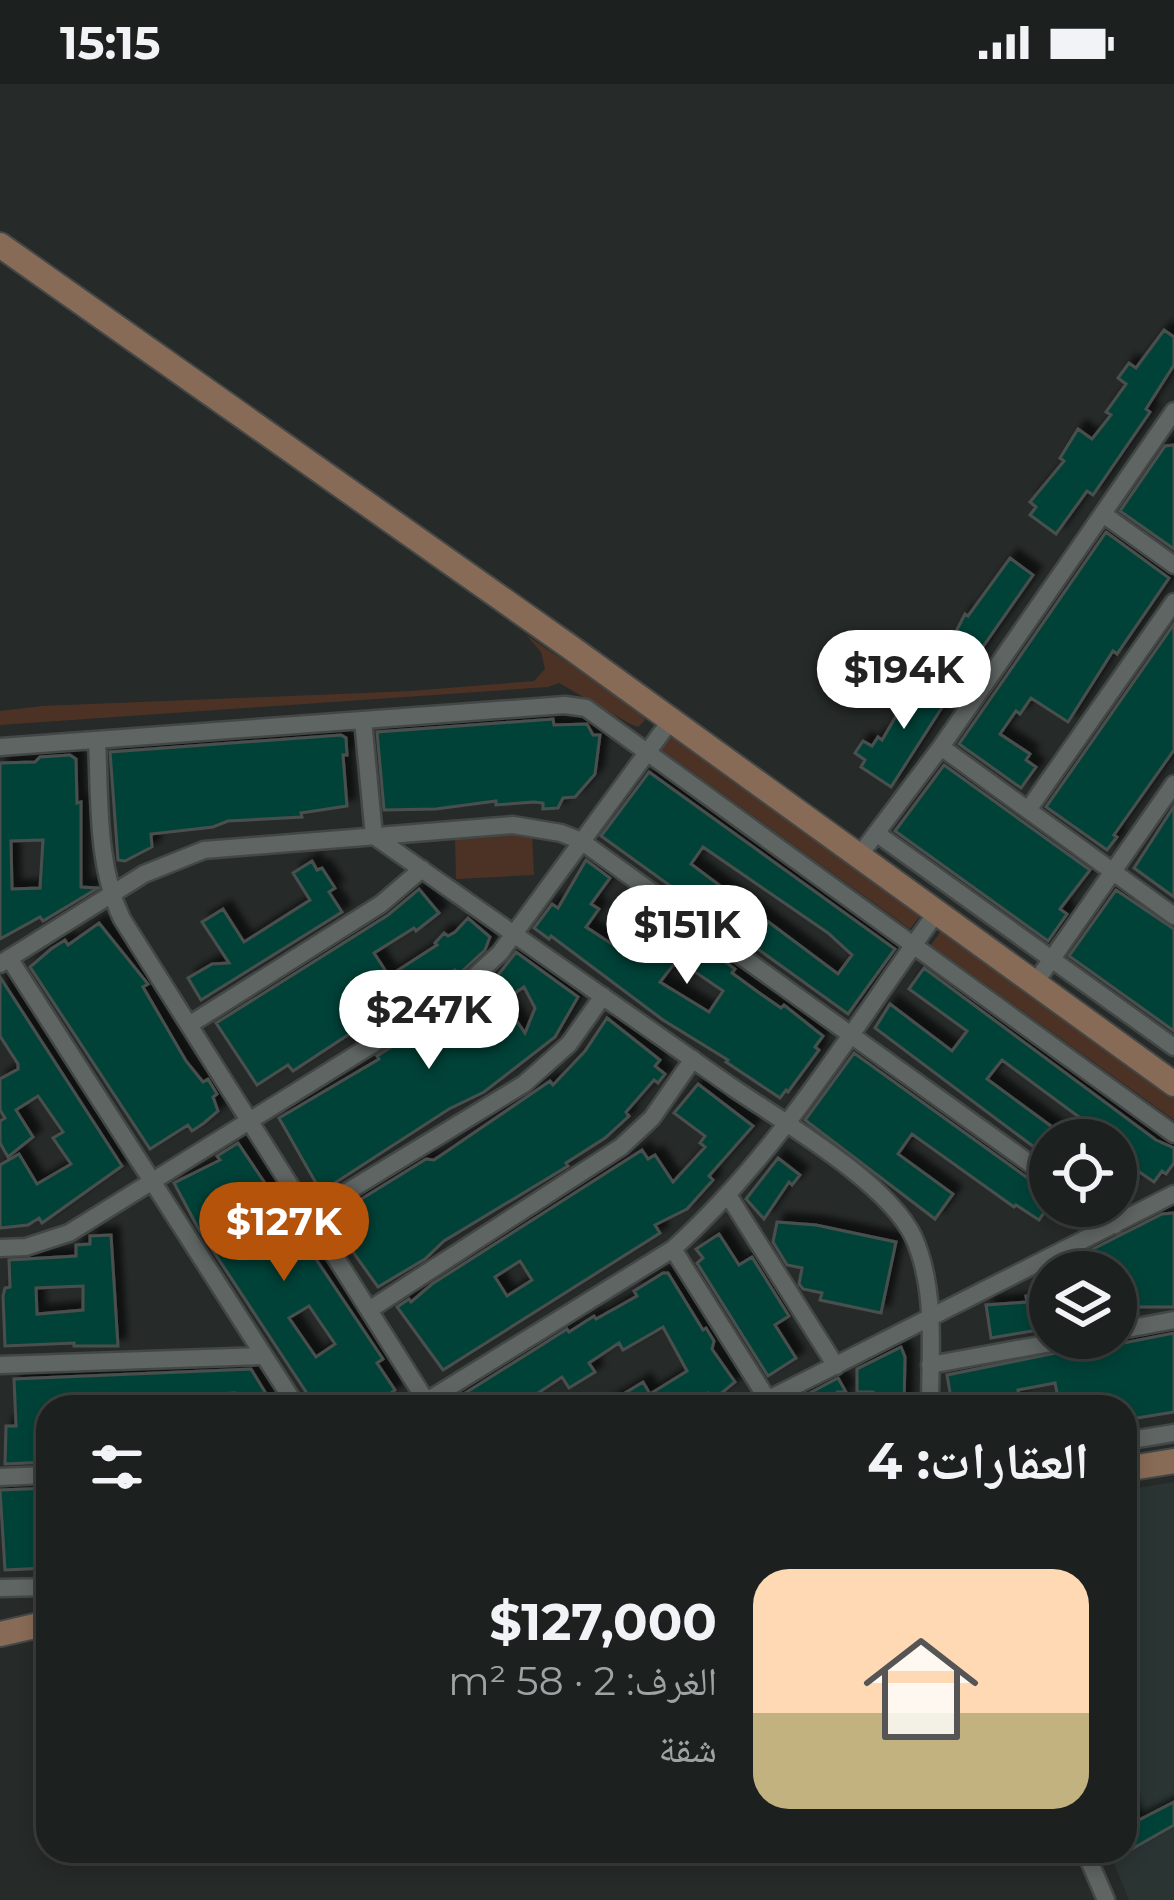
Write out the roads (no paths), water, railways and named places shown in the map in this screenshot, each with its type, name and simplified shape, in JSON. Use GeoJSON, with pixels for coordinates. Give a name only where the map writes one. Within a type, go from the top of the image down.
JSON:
{"type":"FeatureCollection","features":[{"type":"Feature","properties":{"kind":"street"},"geometry":{"type":"LineString","coordinates":[[0,245],[671,720],[1174,1084]]}},
{"type":"Feature","properties":{"kind":"street"},"geometry":{"type":"LineString","coordinates":[[859,856],[1103,514],[1165,436],[1174,411]]}},
{"type":"Feature","properties":{"kind":"street"},"geometry":{"type":"LineString","coordinates":[[1103,514],[1174,565]]}},
{"type":"Feature","properties":{"kind":"street"},"geometry":{"type":"LineString","coordinates":[[1028,810],[1174,602]]}},
{"type":"Feature","properties":{"kind":"street"},"geometry":{"type":"LineString","coordinates":[[0,747],[565,705],[586,708],[1174,1134]]}},
{"type":"Feature","properties":{"kind":"street"},"geometry":{"type":"LineString","coordinates":[[363,720],[374,836]]}},
{"type":"Feature","properties":{"kind":"street"},"geometry":{"type":"LineString","coordinates":[[0,1248],[69,1233],[460,990],[500,952],[671,720]]}},
{"type":"Feature","properties":{"kind":"street"},"geometry":{"type":"LineString","coordinates":[[97,740],[110,895],[418,1395]]}},
{"type":"Feature","properties":{"kind":"street"},"geometry":{"type":"LineString","coordinates":[[941,747],[1174,916]]}},
{"type":"Feature","properties":{"kind":"street"},"geometry":{"type":"LineString","coordinates":[[1035,983],[1174,784]]}},
{"type":"Feature","properties":{"kind":"street"},"geometry":{"type":"LineString","coordinates":[[289,1395],[152,1179],[4,961],[143,874],[204,850],[513,825],[561,833],[581,841],[1029,1163]]}},
{"type":"Feature","properties":{"kind":"street"},"geometry":{"type":"LineString","coordinates":[[876,833],[1174,1046]]}},
{"type":"Feature","properties":{"kind":"street"},"geometry":{"type":"LineString","coordinates":[[374,836],[880,1192],[914,1237],[924,1272],[931,1318],[930,1395]]}},
{"type":"Feature","properties":{"kind":"street"},"geometry":{"type":"LineString","coordinates":[[189,1025],[381,904],[422,869]]}},
{"type":"Feature","properties":{"kind":"street"},"geometry":{"type":"LineString","coordinates":[[440,1395],[673,1249],[728,1196],[937,912]]}},
{"type":"Feature","properties":{"kind":"street"},"geometry":{"type":"LineString","coordinates":[[309,1215],[524,1084],[569,1044],[603,996]]}},
{"type":"Feature","properties":{"kind":"street"},"geometry":{"type":"LineString","coordinates":[[369,1310],[621,1147],[652,1118],[693,1059]]}},
{"type":"Feature","properties":{"kind":"street"},"geometry":{"type":"LineString","coordinates":[[1137,1213],[1174,1194]]}},
{"type":"Feature","properties":{"kind":"street"},"geometry":{"type":"LineString","coordinates":[[728,1196],[836,1366]]}},
{"type":"Feature","properties":{"kind":"street"},"geometry":{"type":"LineString","coordinates":[[776,1395],[1110,1227]]}},
{"type":"Feature","properties":{"kind":"street"},"geometry":{"type":"LineString","coordinates":[[673,1249],[755,1395]]}},
{"type":"Feature","properties":{"kind":"street"},"geometry":{"type":"LineString","coordinates":[[1137,1327],[1174,1320]]}},
{"type":"Feature","properties":{"kind":"street"},"geometry":{"type":"LineString","coordinates":[[931,1365],[1029,1347]]}},
{"type":"Feature","properties":{"kind":"street"},"geometry":{"type":"LineString","coordinates":[[0,1365],[265,1356]]}},
{"type":"Feature","properties":{"kind":"street"},"geometry":{"type":"LineString","coordinates":[[1137,1439],[1174,1432]]}},
{"type":"Feature","properties":{"kind":"street"},"geometry":{"type":"LineString","coordinates":[[1137,1467],[1174,1461]]}},
{"type":"Feature","properties":{"kind":"street"},"geometry":{"type":"LineString","coordinates":[[0,1477],[36,1475]]}},
{"type":"Feature","properties":{"kind":"street"},"geometry":{"type":"LineString","coordinates":[[0,1588],[36,1587]]}},
{"type":"Feature","properties":{"kind":"street"},"geometry":{"type":"LineString","coordinates":[[0,1634],[36,1626]]}},
{"type":"Feature","properties":{"kind":"street"},"geometry":{"type":"LineString","coordinates":[[1090,1863],[1106,1900]]}}]}
